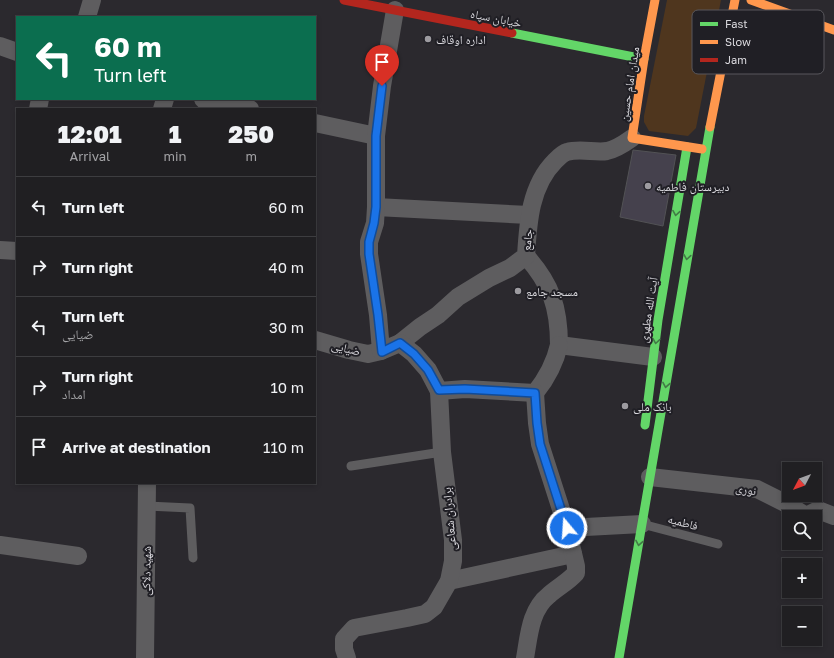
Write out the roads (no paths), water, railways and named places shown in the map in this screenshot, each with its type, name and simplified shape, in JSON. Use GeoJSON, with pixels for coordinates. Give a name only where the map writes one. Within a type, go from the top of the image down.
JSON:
{"type":"FeatureCollection","features":[{"type":"Feature","properties":{"kind":"main road","name":"خیابان سپاه"},"geometry":{"type":"LineString","coordinates":[[344,0],[644,59]]}},
{"type":"Feature","properties":{"kind":"main road","name":"میدان امام حسین"},"geometry":{"type":"LineString","coordinates":[[655,0],[632,138],[705,150]]}},
{"type":"Feature","properties":{"kind":"main road"},"geometry":{"type":"LineString","coordinates":[[733,10],[735,0]]}},
{"type":"Feature","properties":{"kind":"main road"},"geometry":{"type":"LineString","coordinates":[[750,0],[771,4],[786,10]]}},
{"type":"Feature","properties":{"kind":"main road"},"geometry":{"type":"LineString","coordinates":[[824,26],[834,30]]}},
{"type":"Feature","properties":{"kind":"main road"},"geometry":{"type":"LineString","coordinates":[[619,658],[705,150],[720,74]]}},
{"type":"Feature","properties":{"kind":"main road","name":"آیت الله مطهری"},"geometry":{"type":"LineString","coordinates":[[644,437],[653,357],[687,147]]}},
{"type":"Feature","properties":{"kind":"main road"},"geometry":{"type":"LineString","coordinates":[[646,448],[650,477]]}},
{"type":"Feature","properties":{"kind":"street"},"geometry":{"type":"LineString","coordinates":[[87,16],[92,0]]}},
{"type":"Feature","properties":{"kind":"street"},"geometry":{"type":"LineString","coordinates":[[382,352],[369,254],[369,242],[376,207],[376,136],[382,86],[395,10]]}},
{"type":"Feature","properties":{"kind":"street"},"geometry":{"type":"LineString","coordinates":[[0,46],[16,52]]}},
{"type":"Feature","properties":{"kind":"street"},"geometry":{"type":"LineString","coordinates":[[207,100],[245,108]]}},
{"type":"Feature","properties":{"kind":"street"},"geometry":{"type":"LineString","coordinates":[[316,123],[376,136]]}},
{"type":"Feature","properties":{"kind":"street","name":"جامع"},"geometry":{"type":"LineString","coordinates":[[400,343],[438,315],[458,297],[489,278],[510,268],[526,256],[529,215],[540,183],[548,168],[560,156],[567,152],[607,151],[619,147],[632,138]]}},
{"type":"Feature","properties":{"kind":"street"},"geometry":{"type":"LineString","coordinates":[[376,207],[529,215]]}},
{"type":"Feature","properties":{"kind":"street"},"geometry":{"type":"LineString","coordinates":[[525,658],[534,614],[541,603],[549,595],[571,579],[576,573],[576,566],[567,528],[540,444],[537,423],[535,393],[544,382],[552,368],[559,345],[559,330],[556,309],[546,281],[526,256]]}},
{"type":"Feature","properties":{"kind":"street","name":"ضیایی"},"geometry":{"type":"LineString","coordinates":[[316,340],[368,354],[382,352],[400,343]]}},
{"type":"Feature","properties":{"kind":"street"},"geometry":{"type":"LineString","coordinates":[[400,343],[414,354],[428,370],[439,390],[465,389],[535,393]]}},
{"type":"Feature","properties":{"kind":"street"},"geometry":{"type":"LineString","coordinates":[[559,345],[653,357]]}},
{"type":"Feature","properties":{"kind":"street","name":"برادران شعاعی"},"geometry":{"type":"LineString","coordinates":[[347,658],[344,649],[344,639],[354,628],[424,614],[434,607],[449,581],[453,561],[453,540],[442,452],[439,390]]}},
{"type":"Feature","properties":{"kind":"street","name":"نوری"},"geometry":{"type":"LineString","coordinates":[[650,477],[757,489],[785,503],[806,516],[818,510],[834,516]]}},
{"type":"Feature","properties":{"kind":"street","name":"شهید دلاکی"},"geometry":{"type":"LineString","coordinates":[[145,658],[147,484]]}},
{"type":"Feature","properties":{"kind":"street"},"geometry":{"type":"LineString","coordinates":[[567,528],[642,524]]}},
{"type":"Feature","properties":{"kind":"street"},"geometry":{"type":"LineString","coordinates":[[0,545],[78,556]]}},
{"type":"Feature","properties":{"kind":"street"},"geometry":{"type":"LineString","coordinates":[[449,581],[573,554]]}},
{"type":"Feature","properties":{"kind":"lane"},"geometry":{"type":"LineString","coordinates":[[351,466],[442,452]]}},
{"type":"Feature","properties":{"kind":"lane"},"geometry":{"type":"LineString","coordinates":[[147,506],[190,508],[193,558]]}},
{"type":"Feature","properties":{"kind":"lane","name":"فاطمیه"},"geometry":{"type":"LineString","coordinates":[[642,524],[718,544]]}},
{"type":"Feature","properties":{"kind":"place","name":"اداره اوقاف"},"geometry":{"type":"Point","coordinates":[428,39]}},
{"type":"Feature","properties":{"kind":"place","name":"دبیرستان فاطمیه"},"geometry":{"type":"Point","coordinates":[648,186]}},
{"type":"Feature","properties":{"kind":"place","name":"مسجد جامع"},"geometry":{"type":"Point","coordinates":[518,291]}},
{"type":"Feature","properties":{"kind":"place","name":"بانک ملی"},"geometry":{"type":"Point","coordinates":[625,406]}}]}
